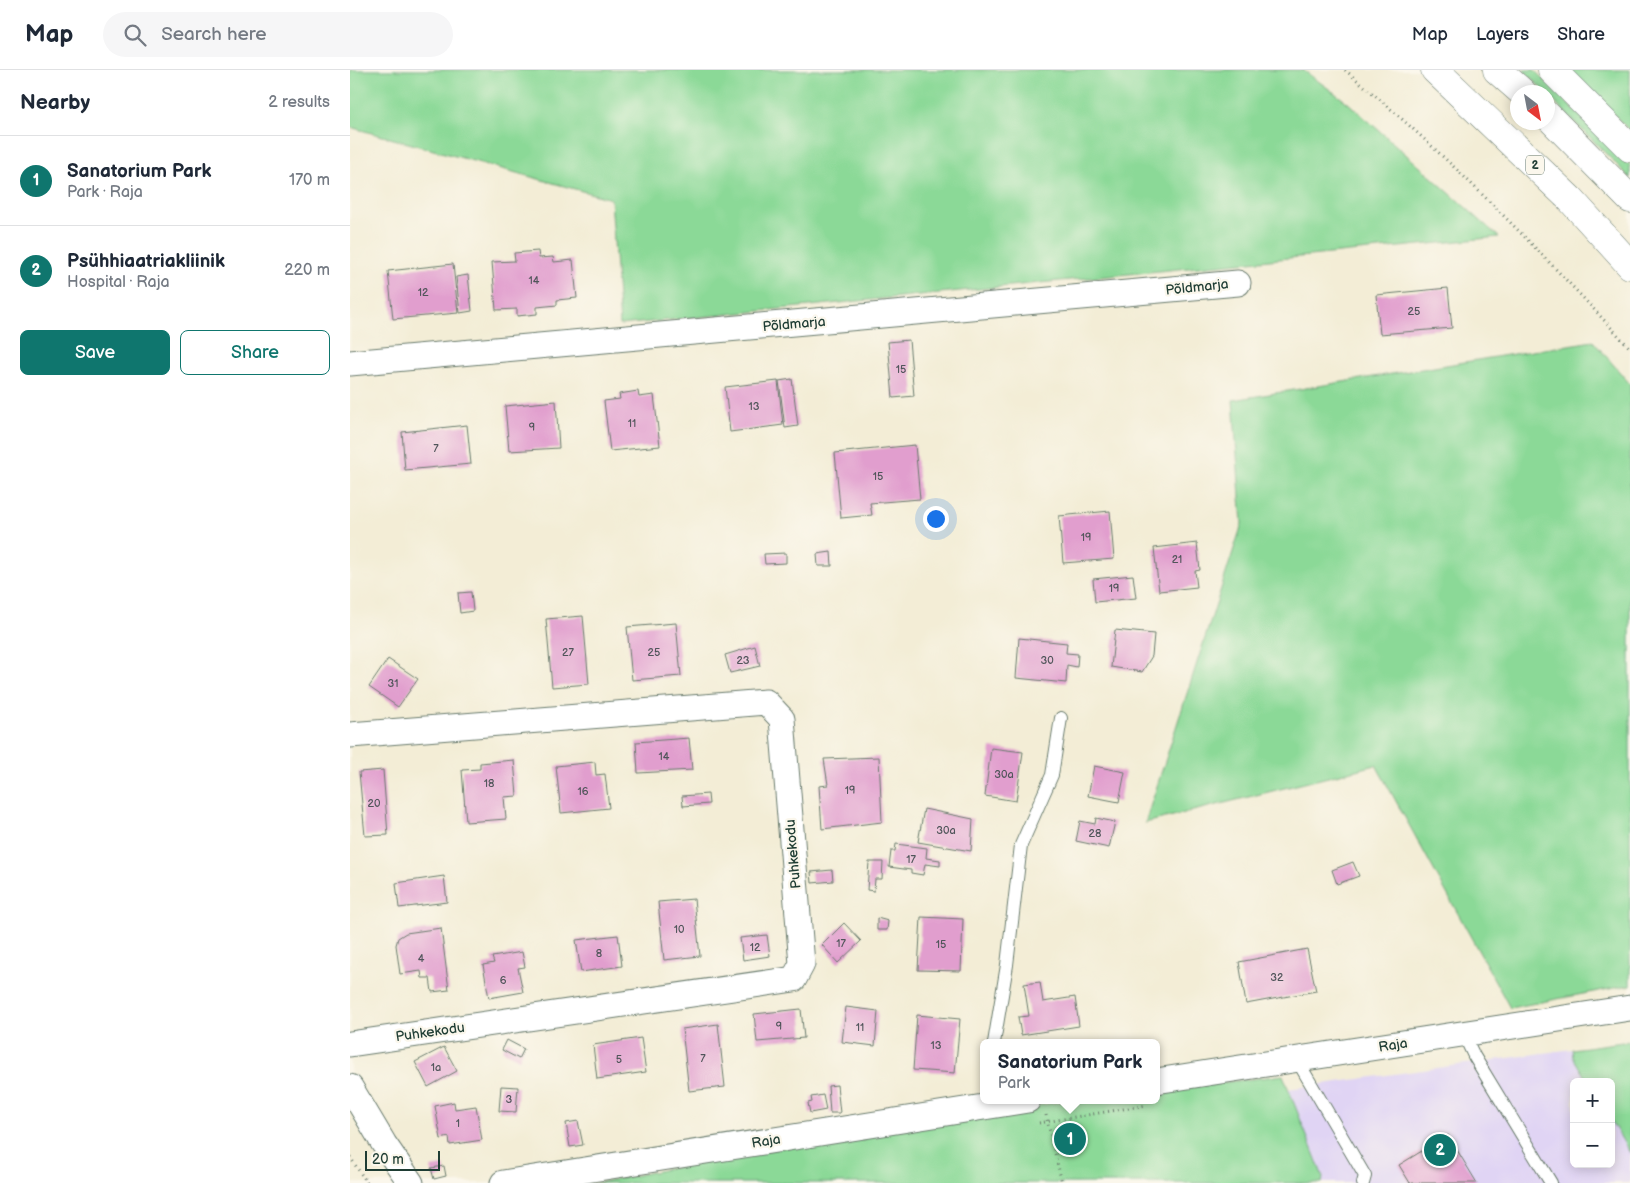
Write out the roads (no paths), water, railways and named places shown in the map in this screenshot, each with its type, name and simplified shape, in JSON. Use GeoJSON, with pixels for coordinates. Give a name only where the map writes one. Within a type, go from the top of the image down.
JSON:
{"type":"FeatureCollection","features":[{"type":"Feature","properties":{"kind":"highway","name":"2"},"geometry":{"type":"LineString","coordinates":[[1435,70],[1570,200],[1630,265]]}},
{"type":"Feature","properties":{"kind":"highway"},"geometry":{"type":"LineString","coordinates":[[1497,70],[1514,85]]}},
{"type":"Feature","properties":{"kind":"highway"},"geometry":{"type":"LineString","coordinates":[[1552,70],[1630,148]]}},
{"type":"Feature","properties":{"kind":"highway"},"geometry":{"type":"LineString","coordinates":[[1555,123],[1630,199]]}},
{"type":"Feature","properties":{"kind":"street","name":"Põldmarja"},"geometry":{"type":"LineString","coordinates":[[350,363],[1201,288],[1238,283]]}},
{"type":"Feature","properties":{"kind":"street","name":"Puhkekodu"},"geometry":{"type":"LineString","coordinates":[[350,735],[766,702],[782,720],[802,964],[794,979],[350,1044]]}},
{"type":"Feature","properties":{"kind":"street","name":"Raja"},"geometry":{"type":"LineString","coordinates":[[1160,1080],[1630,1008]]}},
{"type":"Feature","properties":{"kind":"street"},"geometry":{"type":"LineString","coordinates":[[350,1088],[384,1144],[411,1183]]}},
{"type":"Feature","properties":{"kind":"street","name":"Raja"},"geometry":{"type":"LineString","coordinates":[[503,1183],[980,1102]]}},
{"type":"Feature","properties":{"kind":"lane"},"geometry":{"type":"LineString","coordinates":[[995,1039],[1007,965],[1020,845],[1052,775],[1061,718]]}},
{"type":"Feature","properties":{"kind":"lane"},"geometry":{"type":"LineString","coordinates":[[1464,1034],[1474,1056],[1551,1183]]}},
{"type":"Feature","properties":{"kind":"lane"},"geometry":{"type":"LineString","coordinates":[[1297,1060],[1365,1176],[1363,1183]]}},
{"type":"Feature","properties":{"kind":"place","name":"Sanatorium Park"},"geometry":{"type":"Point","coordinates":[1070,1139]}},
{"type":"Feature","properties":{"kind":"place","name":"Psühhiaatriakliinik"},"geometry":{"type":"Point","coordinates":[1440,1150]}}]}
